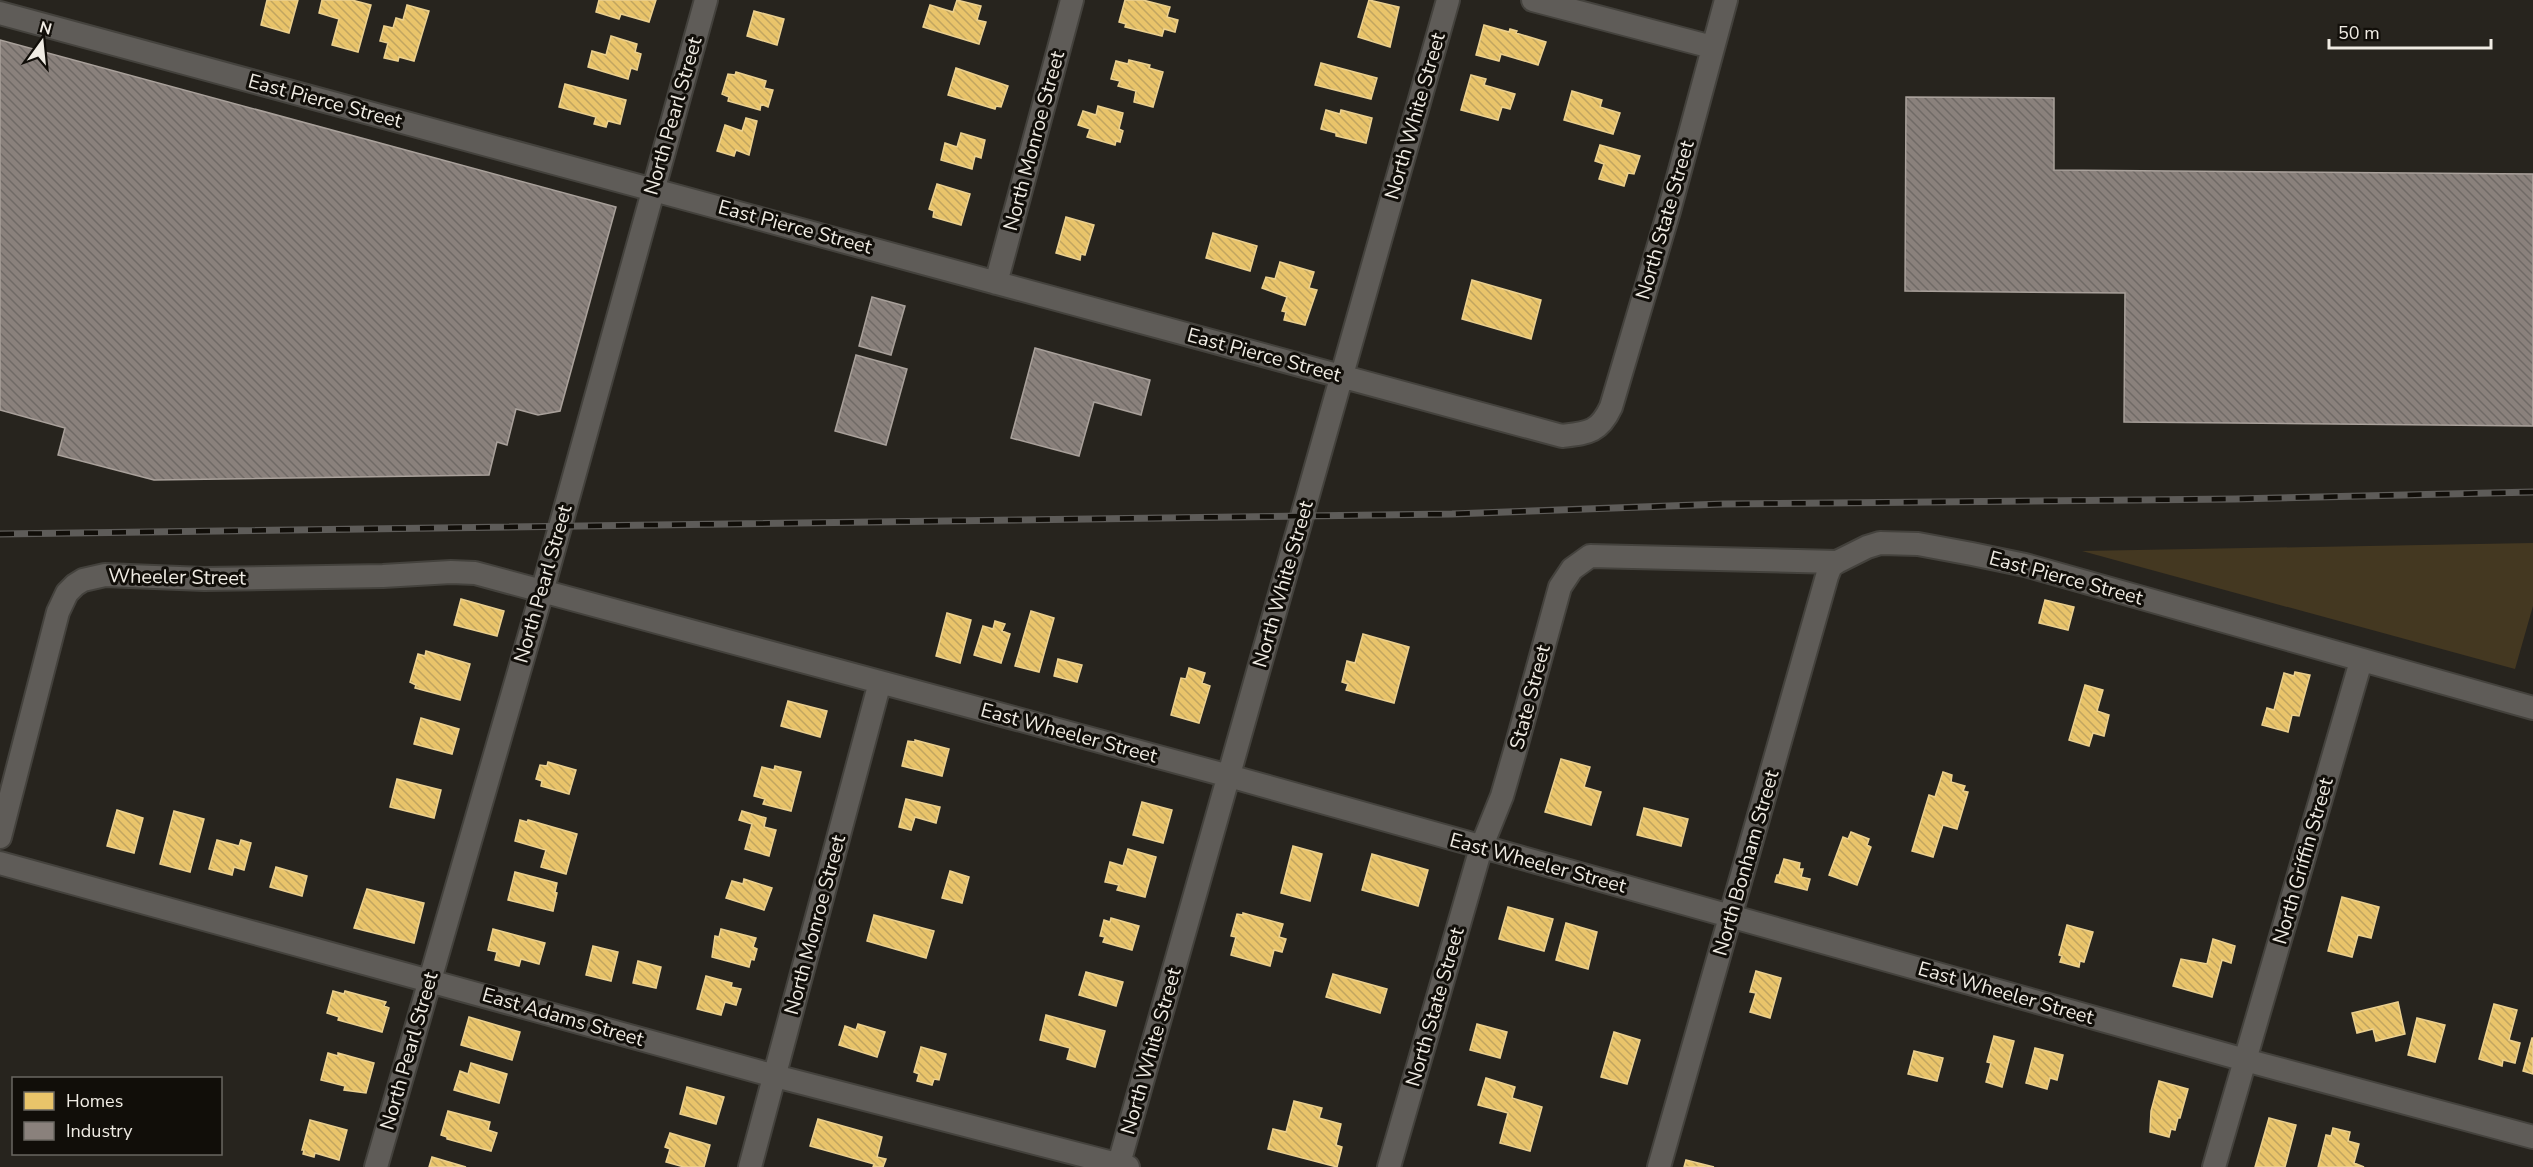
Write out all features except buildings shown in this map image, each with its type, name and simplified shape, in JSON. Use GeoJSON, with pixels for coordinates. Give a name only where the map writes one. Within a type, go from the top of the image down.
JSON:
{"type":"FeatureCollection","features":[{"type":"Feature","properties":{"kind":"street","name":"North Pearl Street"},"geometry":{"type":"LineString","coordinates":[[376,1167],[542,592],[706,0]]}},
{"type":"Feature","properties":{"kind":"street","name":"North Monroe Street"},"geometry":{"type":"LineString","coordinates":[[996,283],[1072,0]]}},
{"type":"Feature","properties":{"kind":"street","name":"North White Street"},"geometry":{"type":"LineString","coordinates":[[1122,1166],[1229,776],[1448,0]]}},
{"type":"Feature","properties":{"kind":"street"},"geometry":{"type":"LineString","coordinates":[[1533,0],[1712,47]]}},
{"type":"Feature","properties":{"kind":"street","name":"North State Street"},"geometry":{"type":"LineString","coordinates":[[1589,433],[1601,425],[1611,407],[1669,211],[1726,0]]}},
{"type":"Feature","properties":{"kind":"street","name":"East Pierce Street"},"geometry":{"type":"LineString","coordinates":[[0,13],[1562,436],[1589,433]]}},
{"type":"Feature","properties":{"kind":"street","name":"East Pierce Street"},"geometry":{"type":"LineString","coordinates":[[1590,556],[1837,562],[1880,543],[1918,544],[2025,565],[2533,708]]}},
{"type":"Feature","properties":{"kind":"street","name":"State Street"},"geometry":{"type":"LineString","coordinates":[[1481,848],[1502,796],[1560,587],[1572,569],[1590,556]]}},
{"type":"Feature","properties":{"kind":"street","name":"North Bonham Street"},"geometry":{"type":"LineString","coordinates":[[1659,1167],[1827,576],[1831,566],[1837,562]]}},
{"type":"Feature","properties":{"kind":"street","name":"Wheeler Street"},"geometry":{"type":"LineString","coordinates":[[0,837],[58,612],[68,593],[83,580],[105,575],[204,579],[383,576],[452,572],[475,573],[542,592]]}},
{"type":"Feature","properties":{"kind":"street","name":"East Wheeler Street"},"geometry":{"type":"LineString","coordinates":[[542,592],[1229,776],[2245,1060],[2533,1137]]}},
{"type":"Feature","properties":{"kind":"street","name":"North Griffin Street"},"geometry":{"type":"LineString","coordinates":[[2214,1167],[2361,661]]}},
{"type":"Feature","properties":{"kind":"street","name":"North Monroe Street"},"geometry":{"type":"LineString","coordinates":[[750,1167],[880,682]]}},
{"type":"Feature","properties":{"kind":"street","name":"North State Street"},"geometry":{"type":"LineString","coordinates":[[1389,1167],[1481,848]]}},
{"type":"Feature","properties":{"kind":"street","name":"East Adams Street"},"geometry":{"type":"LineString","coordinates":[[0,863],[775,1076],[1122,1166]]}},
{"type":"Feature","properties":{"kind":"shaded area"},"geometry":{"type":"Polygon","coordinates":[[[2533,543],[2533,606],[2515,669],[2082,551],[2533,543]]]}},
{"type":"Feature","properties":{"kind":"railway"},"geometry":{"type":"LineString","coordinates":[[0,534],[1452,514],[1723,504],[2235,499],[2533,492]]}}]}
